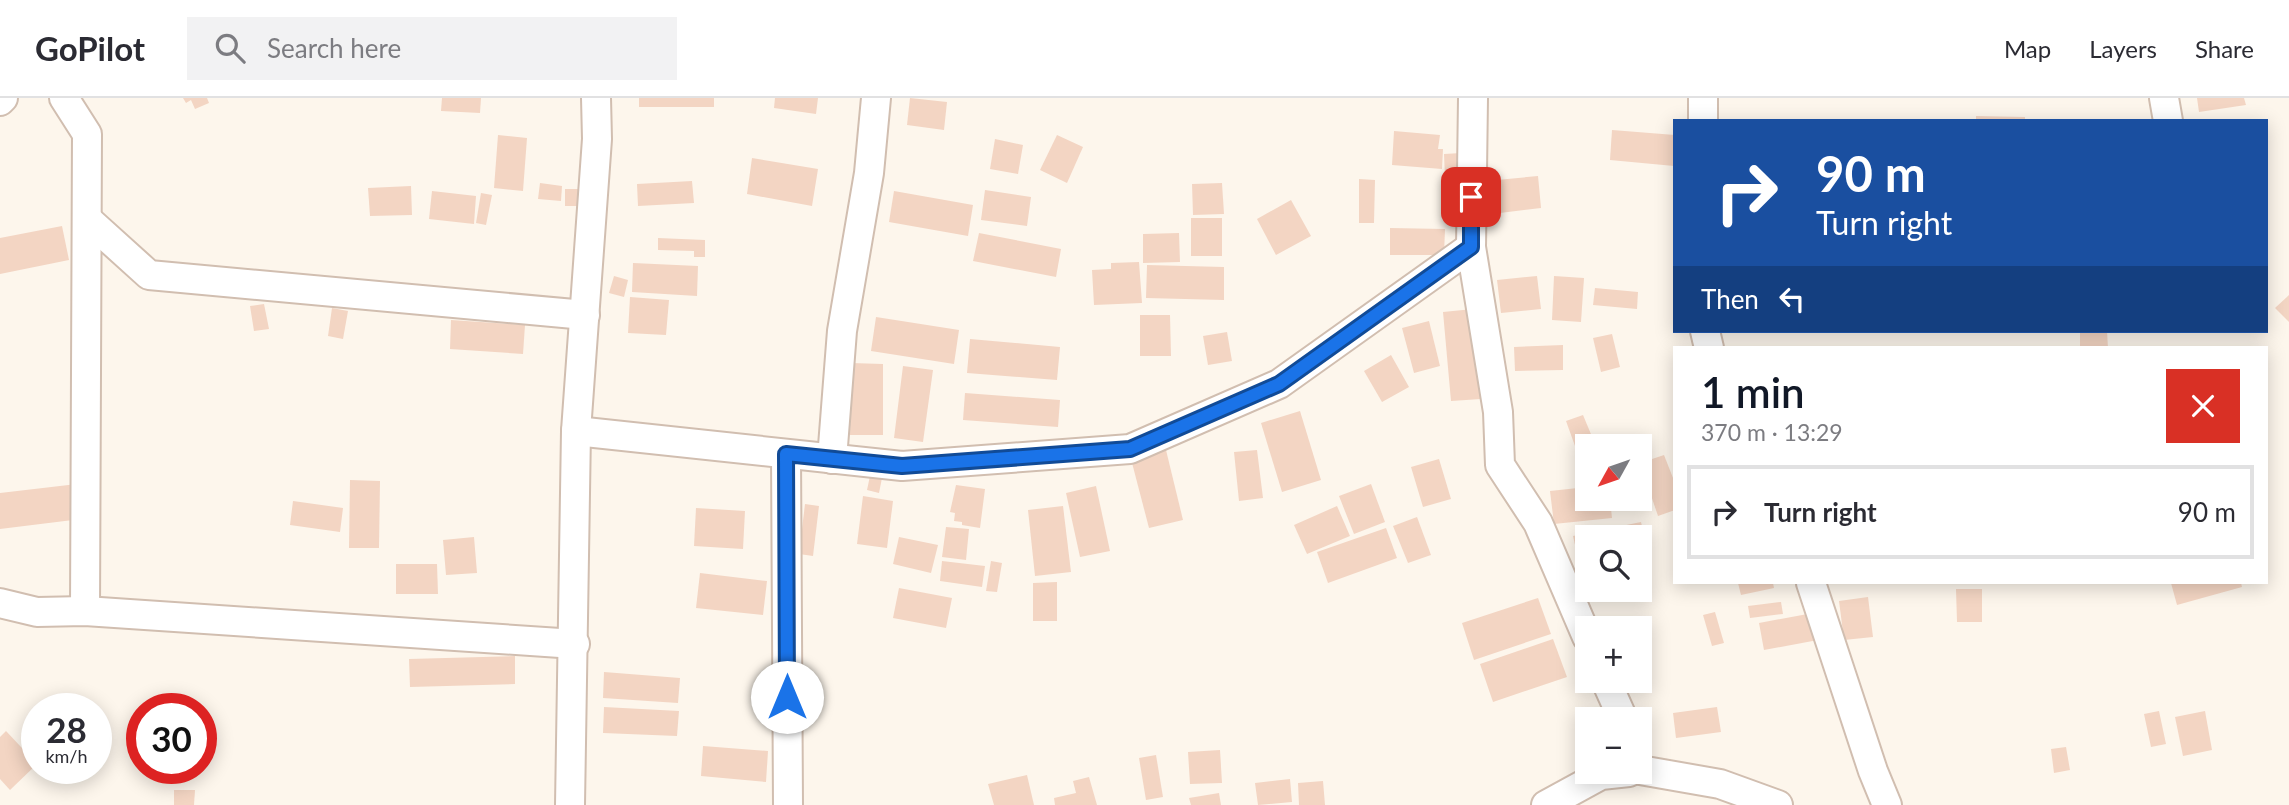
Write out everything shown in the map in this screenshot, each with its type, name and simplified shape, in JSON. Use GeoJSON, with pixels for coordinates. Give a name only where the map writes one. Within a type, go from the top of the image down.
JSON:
{"type":"FeatureCollection","features":[{"type":"Feature","properties":{"kind":"street"},"geometry":{"type":"LineString","coordinates":[[64,98],[87,134],[85,611]]}},
{"type":"Feature","properties":{"kind":"street"},"geometry":{"type":"LineString","coordinates":[[570,805],[575,644],[576,431],[597,139],[596,98]]}},
{"type":"Feature","properties":{"kind":"street"},"geometry":{"type":"LineString","coordinates":[[832,459],[842,331],[869,173],[876,98]]}},
{"type":"Feature","properties":{"kind":"street"},"geometry":{"type":"LineString","coordinates":[[1473,98],[1471,247],[1498,412],[1500,465],[1538,523],[1578,616]]}},
{"type":"Feature","properties":{"kind":"street"},"geometry":{"type":"LineString","coordinates":[[1703,98],[1703,119]]}},
{"type":"Feature","properties":{"kind":"street"},"geometry":{"type":"LineString","coordinates":[[2164,98],[2168,119]]}},
{"type":"Feature","properties":{"kind":"street"},"geometry":{"type":"LineString","coordinates":[[87,219],[149,275],[584,315]]}},
{"type":"Feature","properties":{"kind":"street"},"geometry":{"type":"LineString","coordinates":[[576,431],[902,466],[1130,449],[1279,384],[1471,247]]}},
{"type":"Feature","properties":{"kind":"street"},"geometry":{"type":"LineString","coordinates":[[786,454],[788,805]]}},
{"type":"Feature","properties":{"kind":"street"},"geometry":{"type":"LineString","coordinates":[[1811,584],[1873,771],[1887,805]]}},
{"type":"Feature","properties":{"kind":"street"},"geometry":{"type":"LineString","coordinates":[[0,603],[37,612],[85,611],[575,644]]}},
{"type":"Feature","properties":{"kind":"street"},"geometry":{"type":"LineString","coordinates":[[1652,771],[1720,784],[1778,805]]}},
{"type":"Feature","properties":{"kind":"street"},"geometry":{"type":"LineString","coordinates":[[1546,805],[1584,784]]}},
{"type":"Feature","properties":{"kind":"building"},"geometry":{"type":"Polygon","coordinates":[[[183,98],[207,98],[209,103],[195,109],[191,100],[186,103],[183,98]]]}},
{"type":"Feature","properties":{"kind":"building"},"geometry":{"type":"Polygon","coordinates":[[[442,98],[481,98],[480,113],[441,111],[442,98]]]}},
{"type":"Feature","properties":{"kind":"building"},"geometry":{"type":"Polygon","coordinates":[[[639,98],[714,98],[714,107],[639,107],[639,98]]]}},
{"type":"Feature","properties":{"kind":"building"},"geometry":{"type":"Polygon","coordinates":[[[775,98],[818,98],[816,114],[774,108],[775,98]]]}},
{"type":"Feature","properties":{"kind":"building"},"geometry":{"type":"Polygon","coordinates":[[[910,98],[947,102],[944,130],[907,125],[910,98]]]}},
{"type":"Feature","properties":{"kind":"building"},"geometry":{"type":"Polygon","coordinates":[[[2197,98],[2244,98],[2246,105],[2199,112],[2197,98]]]}},
{"type":"Feature","properties":{"kind":"building"},"geometry":{"type":"Polygon","coordinates":[[[1976,116],[2025,117],[2025,119],[1976,119],[1976,116]]]}},
{"type":"Feature","properties":{"kind":"building"},"geometry":{"type":"Polygon","coordinates":[[[1612,130],[1673,135],[1673,166],[1610,160],[1612,130]]]}},
{"type":"Feature","properties":{"kind":"building"},"geometry":{"type":"Polygon","coordinates":[[[1394,131],[1440,135],[1438,149],[1443,149],[1442,169],[1392,165],[1394,131]]]}},
{"type":"Feature","properties":{"kind":"building"},"geometry":{"type":"Polygon","coordinates":[[[498,135],[527,138],[523,191],[494,188],[498,135]]]}},
{"type":"Feature","properties":{"kind":"building"},"geometry":{"type":"Polygon","coordinates":[[[1057,135],[1083,147],[1067,183],[1040,170],[1057,135]]]}},
{"type":"Feature","properties":{"kind":"building"},"geometry":{"type":"Polygon","coordinates":[[[995,139],[1023,145],[1018,174],[990,169],[995,139]]]}},
{"type":"Feature","properties":{"kind":"building"},"geometry":{"type":"Polygon","coordinates":[[[1461,153],[1462,178],[1445,178],[1444,154],[1461,153]]]}},
{"type":"Feature","properties":{"kind":"building"},"geometry":{"type":"Polygon","coordinates":[[[752,158],[818,169],[812,206],[747,194],[752,158]]]}},
{"type":"Feature","properties":{"kind":"building"},"geometry":{"type":"Polygon","coordinates":[[[1538,176],[1541,208],[1500,213],[1497,180],[1538,176]]]}},
{"type":"Feature","properties":{"kind":"building"},"geometry":{"type":"Polygon","coordinates":[[[1359,179],[1375,180],[1374,223],[1359,223],[1359,179]]]}},
{"type":"Feature","properties":{"kind":"building"},"geometry":{"type":"Polygon","coordinates":[[[692,181],[694,203],[638,206],[637,184],[692,181]]]}},
{"type":"Feature","properties":{"kind":"building"},"geometry":{"type":"Polygon","coordinates":[[[540,183],[562,186],[561,201],[538,199],[540,183]]]}},
{"type":"Feature","properties":{"kind":"building"},"geometry":{"type":"Polygon","coordinates":[[[1222,183],[1224,214],[1193,215],[1192,184],[1222,183]]]}},
{"type":"Feature","properties":{"kind":"building"},"geometry":{"type":"Polygon","coordinates":[[[411,186],[412,215],[370,216],[368,188],[411,186]]]}},
{"type":"Feature","properties":{"kind":"building"},"geometry":{"type":"Polygon","coordinates":[[[565,189],[585,189],[585,206],[565,206],[565,189]]]}},
{"type":"Feature","properties":{"kind":"building"},"geometry":{"type":"Polygon","coordinates":[[[985,190],[1031,197],[1027,226],[981,220],[985,190]]]}},
{"type":"Feature","properties":{"kind":"building"},"geometry":{"type":"Polygon","coordinates":[[[432,191],[476,196],[474,224],[429,219],[432,191]]]}},
{"type":"Feature","properties":{"kind":"building"},"geometry":{"type":"Polygon","coordinates":[[[894,191],[973,205],[968,236],[889,222],[894,191]]]}},
{"type":"Feature","properties":{"kind":"building"},"geometry":{"type":"Polygon","coordinates":[[[481,193],[492,195],[486,225],[476,223],[481,193]]]}},
{"type":"Feature","properties":{"kind":"building"},"geometry":{"type":"Polygon","coordinates":[[[1291,200],[1311,236],[1276,255],[1257,219],[1291,200]]]}},
{"type":"Feature","properties":{"kind":"building"},"geometry":{"type":"Polygon","coordinates":[[[1191,218],[1222,218],[1222,256],[1191,256],[1191,218]]]}},
{"type":"Feature","properties":{"kind":"building"},"geometry":{"type":"Polygon","coordinates":[[[62,226],[69,260],[0,274],[0,238],[62,226]]]}},
{"type":"Feature","properties":{"kind":"building"},"geometry":{"type":"Polygon","coordinates":[[[1390,228],[1445,229],[1444,255],[1390,255],[1390,228]]]}},
{"type":"Feature","properties":{"kind":"building"},"geometry":{"type":"Polygon","coordinates":[[[979,233],[1061,249],[1056,277],[973,261],[979,233]]]}},
{"type":"Feature","properties":{"kind":"building"},"geometry":{"type":"Polygon","coordinates":[[[1179,233],[1180,262],[1143,263],[1143,234],[1179,233]]]}},
{"type":"Feature","properties":{"kind":"building"},"geometry":{"type":"Polygon","coordinates":[[[658,238],[705,240],[705,257],[694,257],[694,251],[658,250],[658,238]]]}},
{"type":"Feature","properties":{"kind":"building"},"geometry":{"type":"Polygon","coordinates":[[[1139,262],[1142,303],[1094,305],[1092,270],[1111,269],[1111,263],[1139,262]]]}},
{"type":"Feature","properties":{"kind":"building"},"geometry":{"type":"Polygon","coordinates":[[[633,263],[698,266],[697,296],[632,292],[633,263]]]}},
{"type":"Feature","properties":{"kind":"building"},"geometry":{"type":"Polygon","coordinates":[[[1147,265],[1224,267],[1224,300],[1146,298],[1147,265]]]}},
{"type":"Feature","properties":{"kind":"building"},"geometry":{"type":"Polygon","coordinates":[[[614,276],[628,280],[624,297],[609,293],[614,276]]]}},
{"type":"Feature","properties":{"kind":"building"},"geometry":{"type":"Polygon","coordinates":[[[1537,276],[1541,309],[1501,313],[1497,280],[1537,276]]]}},
{"type":"Feature","properties":{"kind":"building"},"geometry":{"type":"Polygon","coordinates":[[[1554,276],[1584,278],[1581,322],[1552,320],[1554,276]]]}},
{"type":"Feature","properties":{"kind":"building"},"geometry":{"type":"Polygon","coordinates":[[[1595,288],[1638,292],[1637,309],[1593,305],[1595,288]]]}},
{"type":"Feature","properties":{"kind":"building"},"geometry":{"type":"Polygon","coordinates":[[[2289,295],[2289,322],[2275,308],[2289,295]]]}},
{"type":"Feature","properties":{"kind":"building"},"geometry":{"type":"Polygon","coordinates":[[[630,297],[669,300],[666,335],[628,333],[630,297]]]}},
{"type":"Feature","properties":{"kind":"building"},"geometry":{"type":"Polygon","coordinates":[[[264,304],[269,329],[254,331],[250,306],[264,304]]]}},
{"type":"Feature","properties":{"kind":"building"},"geometry":{"type":"Polygon","coordinates":[[[332,308],[348,311],[343,339],[328,336],[332,308]]]}},
{"type":"Feature","properties":{"kind":"building"},"geometry":{"type":"Polygon","coordinates":[[[1473,309],[1481,399],[1451,401],[1443,312],[1473,309]]]}},
{"type":"Feature","properties":{"kind":"building"},"geometry":{"type":"Polygon","coordinates":[[[1140,315],[1170,315],[1171,356],[1140,356],[1140,315]]]}},
{"type":"Feature","properties":{"kind":"building"},"geometry":{"type":"Polygon","coordinates":[[[876,317],[959,330],[954,364],[871,351],[876,317]]]}},
{"type":"Feature","properties":{"kind":"building"},"geometry":{"type":"Polygon","coordinates":[[[451,320],[525,325],[523,354],[450,349],[451,320]]]}},
{"type":"Feature","properties":{"kind":"building"},"geometry":{"type":"Polygon","coordinates":[[[1429,321],[1440,366],[1414,373],[1402,328],[1429,321]]]}},
{"type":"Feature","properties":{"kind":"building"},"geometry":{"type":"Polygon","coordinates":[[[1227,332],[1232,361],[1208,365],[1203,336],[1227,332]]]}},
{"type":"Feature","properties":{"kind":"building"},"geometry":{"type":"Polygon","coordinates":[[[2080,333],[2107,333],[2108,346],[2080,346],[2080,333]]]}},
{"type":"Feature","properties":{"kind":"building"},"geometry":{"type":"Polygon","coordinates":[[[1612,334],[1620,367],[1601,372],[1593,338],[1612,334]]]}},
{"type":"Feature","properties":{"kind":"building"},"geometry":{"type":"Polygon","coordinates":[[[970,339],[1060,347],[1057,380],[967,373],[970,339]]]}},
{"type":"Feature","properties":{"kind":"building"},"geometry":{"type":"Polygon","coordinates":[[[1563,345],[1563,370],[1515,371],[1514,347],[1563,345]]]}},
{"type":"Feature","properties":{"kind":"building"},"geometry":{"type":"Polygon","coordinates":[[[1391,355],[1409,387],[1382,402],[1364,371],[1391,355]]]}},
{"type":"Feature","properties":{"kind":"building"},"geometry":{"type":"Polygon","coordinates":[[[851,363],[883,364],[883,435],[850,435],[851,363]]]}},
{"type":"Feature","properties":{"kind":"building"},"geometry":{"type":"Polygon","coordinates":[[[903,366],[933,370],[923,442],[894,438],[903,366]]]}},
{"type":"Feature","properties":{"kind":"building"},"geometry":{"type":"Polygon","coordinates":[[[965,393],[1060,400],[1058,427],[963,420],[965,393]]]}},
{"type":"Feature","properties":{"kind":"building"},"geometry":{"type":"Polygon","coordinates":[[[1300,411],[1321,480],[1282,492],[1261,423],[1300,411]]]}},
{"type":"Feature","properties":{"kind":"building"},"geometry":{"type":"Polygon","coordinates":[[[1583,415],[1591,434],[1575,434],[1575,446],[1566,421],[1583,415]]]}},
{"type":"Feature","properties":{"kind":"building"},"geometry":{"type":"Polygon","coordinates":[[[1166,450],[1183,520],[1149,528],[1131,459],[1166,450]]]}},
{"type":"Feature","properties":{"kind":"building"},"geometry":{"type":"Polygon","coordinates":[[[1257,450],[1263,498],[1239,501],[1234,452],[1257,450]]]}},
{"type":"Feature","properties":{"kind":"building"},"geometry":{"type":"Polygon","coordinates":[[[1664,455],[1673,478],[1673,511],[1658,516],[1652,498],[1652,459],[1664,455]]]}},
{"type":"Feature","properties":{"kind":"building"},"geometry":{"type":"Polygon","coordinates":[[[1439,459],[1451,499],[1423,507],[1411,467],[1439,459]]]}},
{"type":"Feature","properties":{"kind":"building"},"geometry":{"type":"Polygon","coordinates":[[[870,476],[882,478],[879,493],[867,490],[870,476]]]}},
{"type":"Feature","properties":{"kind":"building"},"geometry":{"type":"Polygon","coordinates":[[[350,480],[380,481],[379,548],[349,548],[350,480]]]}},
{"type":"Feature","properties":{"kind":"building"},"geometry":{"type":"Polygon","coordinates":[[[77,484],[81,519],[0,529],[0,493],[77,484]]]}},
{"type":"Feature","properties":{"kind":"building"},"geometry":{"type":"Polygon","coordinates":[[[1371,484],[1385,522],[1354,534],[1339,496],[1371,484]]]}},
{"type":"Feature","properties":{"kind":"building"},"geometry":{"type":"Polygon","coordinates":[[[956,485],[985,489],[980,528],[954,521],[955,513],[950,512],[956,485]]]}},
{"type":"Feature","properties":{"kind":"building"},"geometry":{"type":"Polygon","coordinates":[[[1096,486],[1110,551],[1080,557],[1066,493],[1096,486]]]}},
{"type":"Feature","properties":{"kind":"building"},"geometry":{"type":"Polygon","coordinates":[[[1575,488],[1575,511],[1611,511],[1612,518],[1554,524],[1550,491],[1575,488]]]}},
{"type":"Feature","properties":{"kind":"building"},"geometry":{"type":"Polygon","coordinates":[[[863,496],[893,501],[887,548],[857,544],[863,496]]]}},
{"type":"Feature","properties":{"kind":"building"},"geometry":{"type":"Polygon","coordinates":[[[293,501],[343,508],[340,532],[290,525],[293,501]]]}},
{"type":"Feature","properties":{"kind":"building"},"geometry":{"type":"Polygon","coordinates":[[[805,504],[819,506],[813,556],[799,554],[805,504]]]}},
{"type":"Feature","properties":{"kind":"building"},"geometry":{"type":"Polygon","coordinates":[[[1063,506],[1071,572],[1035,576],[1028,510],[1063,506]]]}},
{"type":"Feature","properties":{"kind":"building"},"geometry":{"type":"Polygon","coordinates":[[[1337,506],[1350,536],[1307,554],[1294,525],[1337,506]]]}},
{"type":"Feature","properties":{"kind":"building"},"geometry":{"type":"Polygon","coordinates":[[[696,508],[745,511],[743,549],[694,546],[696,508]]]}},
{"type":"Feature","properties":{"kind":"building"},"geometry":{"type":"Polygon","coordinates":[[[1417,517],[1431,555],[1408,563],[1393,526],[1417,517]]]}},
{"type":"Feature","properties":{"kind":"building"},"geometry":{"type":"Polygon","coordinates":[[[946,527],[969,529],[966,560],[942,557],[946,527]]]}},
{"type":"Feature","properties":{"kind":"building"},"geometry":{"type":"Polygon","coordinates":[[[1386,528],[1397,558],[1328,583],[1317,552],[1386,528]]]}},
{"type":"Feature","properties":{"kind":"building"},"geometry":{"type":"Polygon","coordinates":[[[474,537],[477,573],[446,575],[443,540],[474,537]]]}},
{"type":"Feature","properties":{"kind":"building"},"geometry":{"type":"Polygon","coordinates":[[[899,537],[938,545],[931,573],[893,564],[899,537]]]}},
{"type":"Feature","properties":{"kind":"building"},"geometry":{"type":"Polygon","coordinates":[[[942,561],[985,566],[982,587],[940,581],[942,561]]]}},
{"type":"Feature","properties":{"kind":"building"},"geometry":{"type":"Polygon","coordinates":[[[991,561],[1002,563],[997,592],[986,591],[991,561]]]}},
{"type":"Feature","properties":{"kind":"building"},"geometry":{"type":"Polygon","coordinates":[[[396,564],[437,564],[438,594],[396,594],[396,564]]]}},
{"type":"Feature","properties":{"kind":"building"},"geometry":{"type":"Polygon","coordinates":[[[700,573],[767,581],[763,615],[696,608],[700,573]]]}},
{"type":"Feature","properties":{"kind":"building"},"geometry":{"type":"Polygon","coordinates":[[[1057,582],[1057,621],[1033,621],[1033,583],[1057,582]]]}},
{"type":"Feature","properties":{"kind":"building"},"geometry":{"type":"Polygon","coordinates":[[[1738,584],[1773,584],[1774,588],[1741,595],[1738,584]]]}},
{"type":"Feature","properties":{"kind":"building"},"geometry":{"type":"Polygon","coordinates":[[[2171,584],[2241,584],[2242,587],[2177,605],[2171,584]]]}},
{"type":"Feature","properties":{"kind":"building"},"geometry":{"type":"Polygon","coordinates":[[[899,588],[952,598],[946,628],[893,618],[899,588]]]}},
{"type":"Feature","properties":{"kind":"building"},"geometry":{"type":"Polygon","coordinates":[[[1956,589],[1982,589],[1982,622],[1957,622],[1956,589]]]}},
{"type":"Feature","properties":{"kind":"building"},"geometry":{"type":"Polygon","coordinates":[[[1868,597],[1873,637],[1844,640],[1839,601],[1868,597]]]}},
{"type":"Feature","properties":{"kind":"building"},"geometry":{"type":"Polygon","coordinates":[[[1538,598],[1551,634],[1474,660],[1462,623],[1538,598]]]}},
{"type":"Feature","properties":{"kind":"building"},"geometry":{"type":"Polygon","coordinates":[[[1781,602],[1783,614],[1750,618],[1748,606],[1781,602]]]}},
{"type":"Feature","properties":{"kind":"building"},"geometry":{"type":"Polygon","coordinates":[[[1715,612],[1724,643],[1712,646],[1703,615],[1715,612]]]}},
{"type":"Feature","properties":{"kind":"building"},"geometry":{"type":"Polygon","coordinates":[[[1813,613],[1818,640],[1764,650],[1759,623],[1813,613]]]}},
{"type":"Feature","properties":{"kind":"building"},"geometry":{"type":"Polygon","coordinates":[[[1553,639],[1567,677],[1493,702],[1480,664],[1553,639]]]}},
{"type":"Feature","properties":{"kind":"building"},"geometry":{"type":"Polygon","coordinates":[[[515,656],[515,684],[410,687],[409,659],[515,656]]]}},
{"type":"Feature","properties":{"kind":"building"},"geometry":{"type":"Polygon","coordinates":[[[604,672],[680,678],[678,703],[603,698],[604,672]]]}},
{"type":"Feature","properties":{"kind":"building"},"geometry":{"type":"Polygon","coordinates":[[[604,707],[679,711],[677,736],[603,733],[604,707]]]}},
{"type":"Feature","properties":{"kind":"building"},"geometry":{"type":"Polygon","coordinates":[[[1717,707],[1721,732],[1676,738],[1673,713],[1717,707]]]}},
{"type":"Feature","properties":{"kind":"building"},"geometry":{"type":"Polygon","coordinates":[[[2159,711],[2166,744],[2151,747],[2144,714],[2159,711]]]}},
{"type":"Feature","properties":{"kind":"building"},"geometry":{"type":"Polygon","coordinates":[[[2205,711],[2212,750],[2183,756],[2175,717],[2205,711]]]}},
{"type":"Feature","properties":{"kind":"building"},"geometry":{"type":"Polygon","coordinates":[[[6,731],[21,747],[21,779],[10,790],[0,779],[0,737],[6,731]]]}},
{"type":"Feature","properties":{"kind":"building"},"geometry":{"type":"Polygon","coordinates":[[[703,746],[768,751],[766,782],[701,776],[703,746]]]}},
{"type":"Feature","properties":{"kind":"building"},"geometry":{"type":"Polygon","coordinates":[[[2066,747],[2070,770],[2054,773],[2051,749],[2066,747]]]}},
{"type":"Feature","properties":{"kind":"building"},"geometry":{"type":"Polygon","coordinates":[[[1220,750],[1222,783],[1190,784],[1188,752],[1220,750]]]}},
{"type":"Feature","properties":{"kind":"building"},"geometry":{"type":"Polygon","coordinates":[[[1156,755],[1163,797],[1146,800],[1139,758],[1156,755]]]}},
{"type":"Feature","properties":{"kind":"building"},"geometry":{"type":"Polygon","coordinates":[[[1027,775],[1034,805],[994,805],[988,784],[1027,775]]]}},
{"type":"Feature","properties":{"kind":"building"},"geometry":{"type":"Polygon","coordinates":[[[1089,777],[1097,805],[1055,805],[1054,798],[1076,793],[1073,781],[1089,777]]]}},
{"type":"Feature","properties":{"kind":"building"},"geometry":{"type":"Polygon","coordinates":[[[1290,779],[1292,802],[1258,805],[1255,783],[1290,779]]]}},
{"type":"Feature","properties":{"kind":"building"},"geometry":{"type":"Polygon","coordinates":[[[1323,781],[1325,805],[1299,805],[1298,783],[1323,781]]]}},
{"type":"Feature","properties":{"kind":"building"},"geometry":{"type":"Polygon","coordinates":[[[174,790],[195,790],[194,805],[174,805],[174,790]]]}},
{"type":"Feature","properties":{"kind":"building"},"geometry":{"type":"Polygon","coordinates":[[[1219,793],[1221,805],[1191,805],[1189,798],[1219,793]]]}},
{"type":"Feature","properties":{"kind":"route"},"geometry":{"type":"LineString","coordinates":[[787,697],[786,454],[902,466],[1130,449],[1279,384],[1471,247],[1471,197]]}}]}
